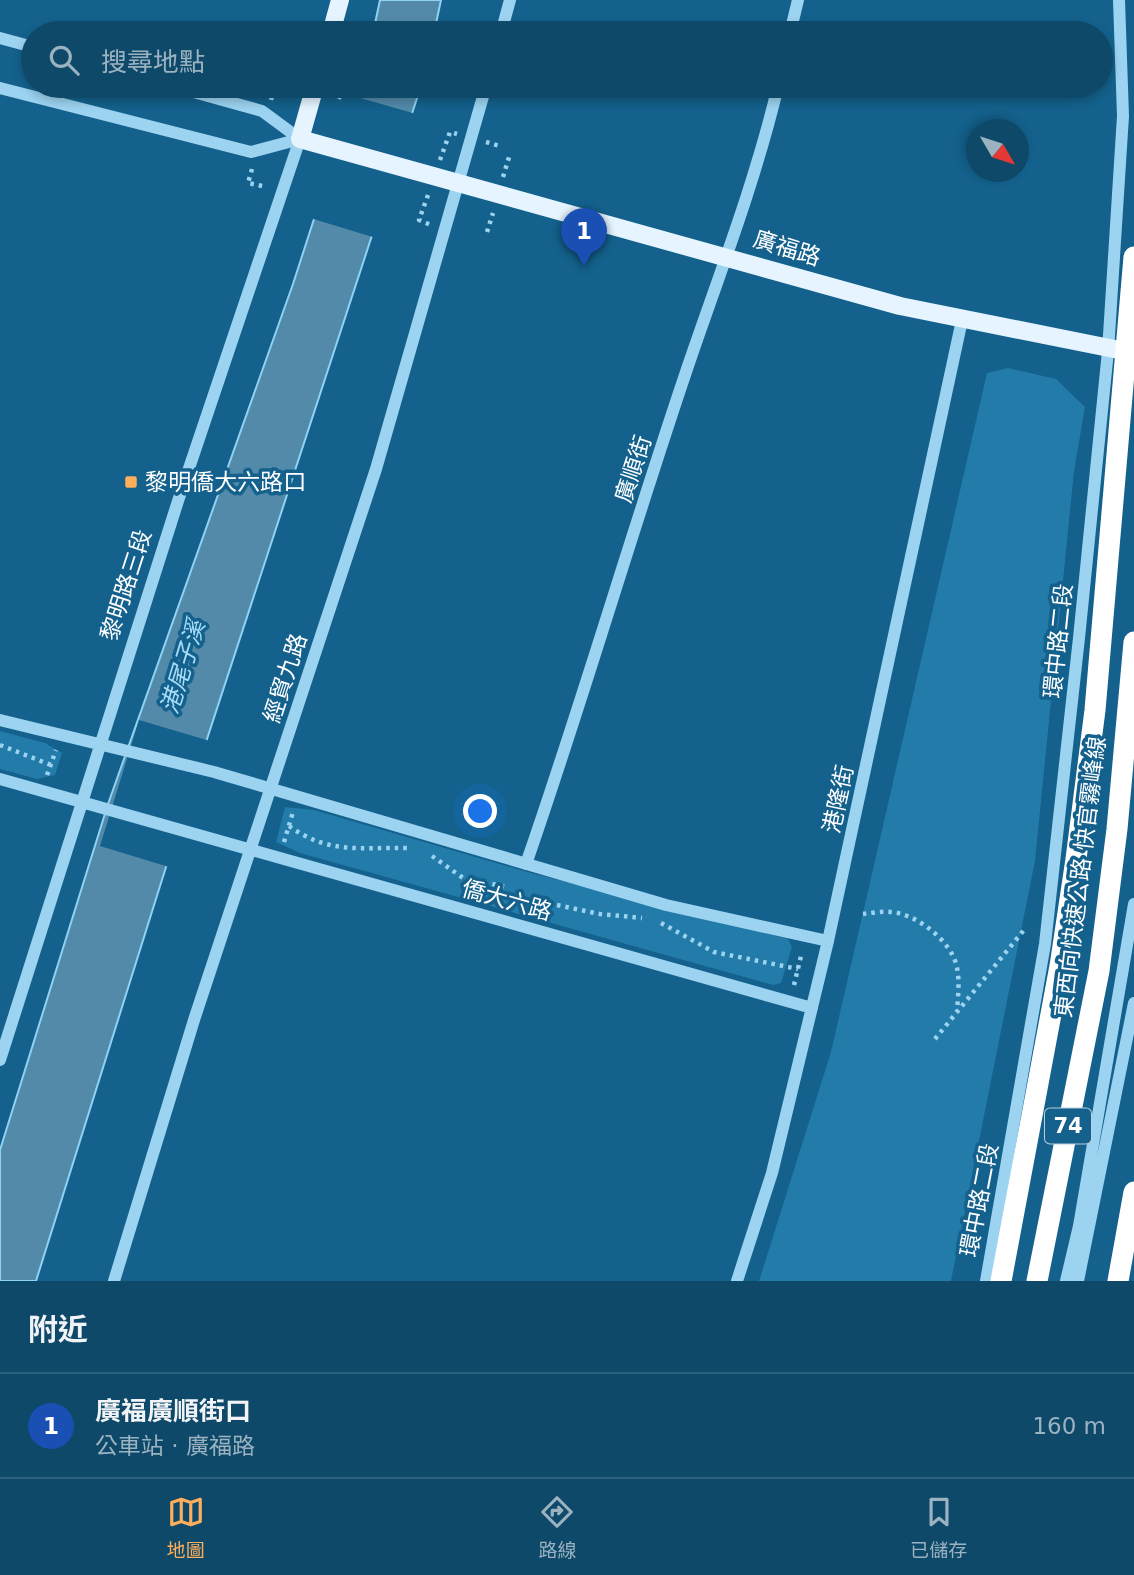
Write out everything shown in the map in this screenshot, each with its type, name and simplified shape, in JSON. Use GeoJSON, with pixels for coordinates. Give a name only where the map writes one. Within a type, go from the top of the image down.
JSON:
{"type":"FeatureCollection","features":[{"type":"Feature","properties":{"kind":"highway"},"geometry":{"type":"LineString","coordinates":[[1001,1281],[1060,966],[1095,710],[1134,257]]}},
{"type":"Feature","properties":{"kind":"highway","name":"東西向快速公路 快官霧峰線"},"geometry":{"type":"LineString","coordinates":[[1037,1281],[1099,971],[1117,829],[1134,642]]}},
{"type":"Feature","properties":{"kind":"highway"},"geometry":{"type":"LineString","coordinates":[[1118,1281],[1134,1192]]}},
{"type":"Feature","properties":{"kind":"main road"},"geometry":{"type":"LineString","coordinates":[[334,21],[340,0]]}},
{"type":"Feature","properties":{"kind":"main road","name":"黎明路三段"},"geometry":{"type":"LineString","coordinates":[[301,139],[312,98]]}},
{"type":"Feature","properties":{"kind":"main road","name":"廣福路"},"geometry":{"type":"LineString","coordinates":[[301,139],[900,306],[1108,351],[1134,353]]}},
{"type":"Feature","properties":{"kind":"street"},"geometry":{"type":"LineString","coordinates":[[504,21],[510,0]]}},
{"type":"Feature","properties":{"kind":"street"},"geometry":{"type":"LineString","coordinates":[[793,21],[798,0]]}},
{"type":"Feature","properties":{"kind":"street","name":"環中路二段"},"geometry":{"type":"LineString","coordinates":[[986,1281],[1045,944],[1108,351],[1123,116],[1119,0]]}},
{"type":"Feature","properties":{"kind":"street"},"geometry":{"type":"LineString","coordinates":[[0,38],[21,44]]}},
{"type":"Feature","properties":{"kind":"street"},"geometry":{"type":"LineString","coordinates":[[0,88],[21,93]]}},
{"type":"Feature","properties":{"kind":"street"},"geometry":{"type":"LineString","coordinates":[[39,98],[251,152],[301,139]]}},
{"type":"Feature","properties":{"kind":"street"},"geometry":{"type":"LineString","coordinates":[[215,98],[262,111],[301,139]]}},
{"type":"Feature","properties":{"kind":"street","name":"經貿九路"},"geometry":{"type":"LineString","coordinates":[[114,1281],[194,1020],[376,469],[483,98]]}},
{"type":"Feature","properties":{"kind":"street","name":"廣順街"},"geometry":{"type":"LineString","coordinates":[[526,864],[574,726],[687,370],[728,256],[763,147],[775,98]]}},
{"type":"Feature","properties":{"kind":"street","name":"黎明路三段"},"geometry":{"type":"LineString","coordinates":[[0,1060],[99,746],[301,139]]}},
{"type":"Feature","properties":{"kind":"street","name":"港隆街"},"geometry":{"type":"LineString","coordinates":[[737,1281],[772,1173],[828,941],[962,320]]}},
{"type":"Feature","properties":{"kind":"street"},"geometry":{"type":"LineString","coordinates":[[0,720],[99,746]]}},
{"type":"Feature","properties":{"kind":"street","name":"僑大六路"},"geometry":{"type":"LineString","coordinates":[[99,746],[272,788],[666,905],[828,941]]}},
{"type":"Feature","properties":{"kind":"street"},"geometry":{"type":"LineString","coordinates":[[0,779],[82,801]]}},
{"type":"Feature","properties":{"kind":"street","name":"僑大六路"},"geometry":{"type":"LineString","coordinates":[[82,801],[812,1008]]}},
{"type":"Feature","properties":{"kind":"street"},"geometry":{"type":"LineString","coordinates":[[1066,1281],[1082,1213],[1134,904]]}},
{"type":"Feature","properties":{"kind":"street"},"geometry":{"type":"LineString","coordinates":[[1077,1281],[1134,1003]]}},
{"type":"Feature","properties":{"kind":"path"},"geometry":{"type":"LineString","coordinates":[[0,745],[51,765]]}},
{"type":"Feature","properties":{"kind":"path"},"geometry":{"type":"LineString","coordinates":[[47,775],[56,749]]}},
{"type":"Feature","properties":{"kind":"path"},"geometry":{"type":"LineString","coordinates":[[284,842],[293,811]]}},
{"type":"Feature","properties":{"kind":"path"},"geometry":{"type":"LineString","coordinates":[[289,826],[308,840],[330,846],[358,851],[384,848],[418,852]]}},
{"type":"Feature","properties":{"kind":"path"},"geometry":{"type":"LineString","coordinates":[[427,855],[463,878],[507,887]]}},
{"type":"Feature","properties":{"kind":"path"},"geometry":{"type":"LineString","coordinates":[[557,905],[600,914],[645,919]]}},
{"type":"Feature","properties":{"kind":"path"},"geometry":{"type":"LineString","coordinates":[[863,914],[891,911],[915,919],[940,938],[954,958],[958,978],[957,1012]]}},
{"type":"Feature","properties":{"kind":"path"},"geometry":{"type":"LineString","coordinates":[[656,920],[714,953],[797,969]]}},
{"type":"Feature","properties":{"kind":"path"},"geometry":{"type":"LineString","coordinates":[[936,1039],[1024,930]]}},
{"type":"Feature","properties":{"kind":"path"},"geometry":{"type":"LineString","coordinates":[[794,985],[804,946]]}},
{"type":"Feature","properties":{"kind":"shaded area"},"geometry":{"type":"Polygon","coordinates":[[[1008,368],[1056,379],[1085,407],[1074,471],[1035,861],[951,1281],[759,1281],[831,1052],[987,373],[1008,368]]]}},
{"type":"Feature","properties":{"kind":"shaded area"},"geometry":{"type":"Polygon","coordinates":[[[0,731],[45,743],[62,753],[55,775],[37,779],[0,769],[0,731]]]}},
{"type":"Feature","properties":{"kind":"shaded area"},"geometry":{"type":"Polygon","coordinates":[[[285,807],[314,810],[531,873],[788,939],[792,947],[781,983],[773,985],[300,853],[276,842],[285,807]]]}},
{"type":"Feature","properties":{"kind":"water"},"geometry":{"type":"Polygon","coordinates":[[[380,0],[441,0],[437,21],[376,21],[380,0]]]}},
{"type":"Feature","properties":{"kind":"water","name":"港尾子溪"},"geometry":{"type":"Polygon","coordinates":[[[353,98],[417,98],[188,797],[36,1281],[0,1281],[0,1150],[108,804],[293,284],[353,98]]]}},
{"type":"Feature","properties":{"kind":"pier"},"geometry":{"type":"Polygon","coordinates":[[[349,98],[360,98],[416,114],[376,238],[310,218],[349,98]]]}},
{"type":"Feature","properties":{"kind":"pier"},"geometry":{"type":"Polygon","coordinates":[[[139,720],[210,741],[169,867],[100,846],[139,720]]]}},
{"type":"Feature","properties":{"kind":"place","name":"廣福廣順街口"},"geometry":{"type":"Point","coordinates":[584,266]}},
{"type":"Feature","properties":{"kind":"place","name":"黎明僑大六路口"},"geometry":{"type":"Point","coordinates":[131,482]}}]}
